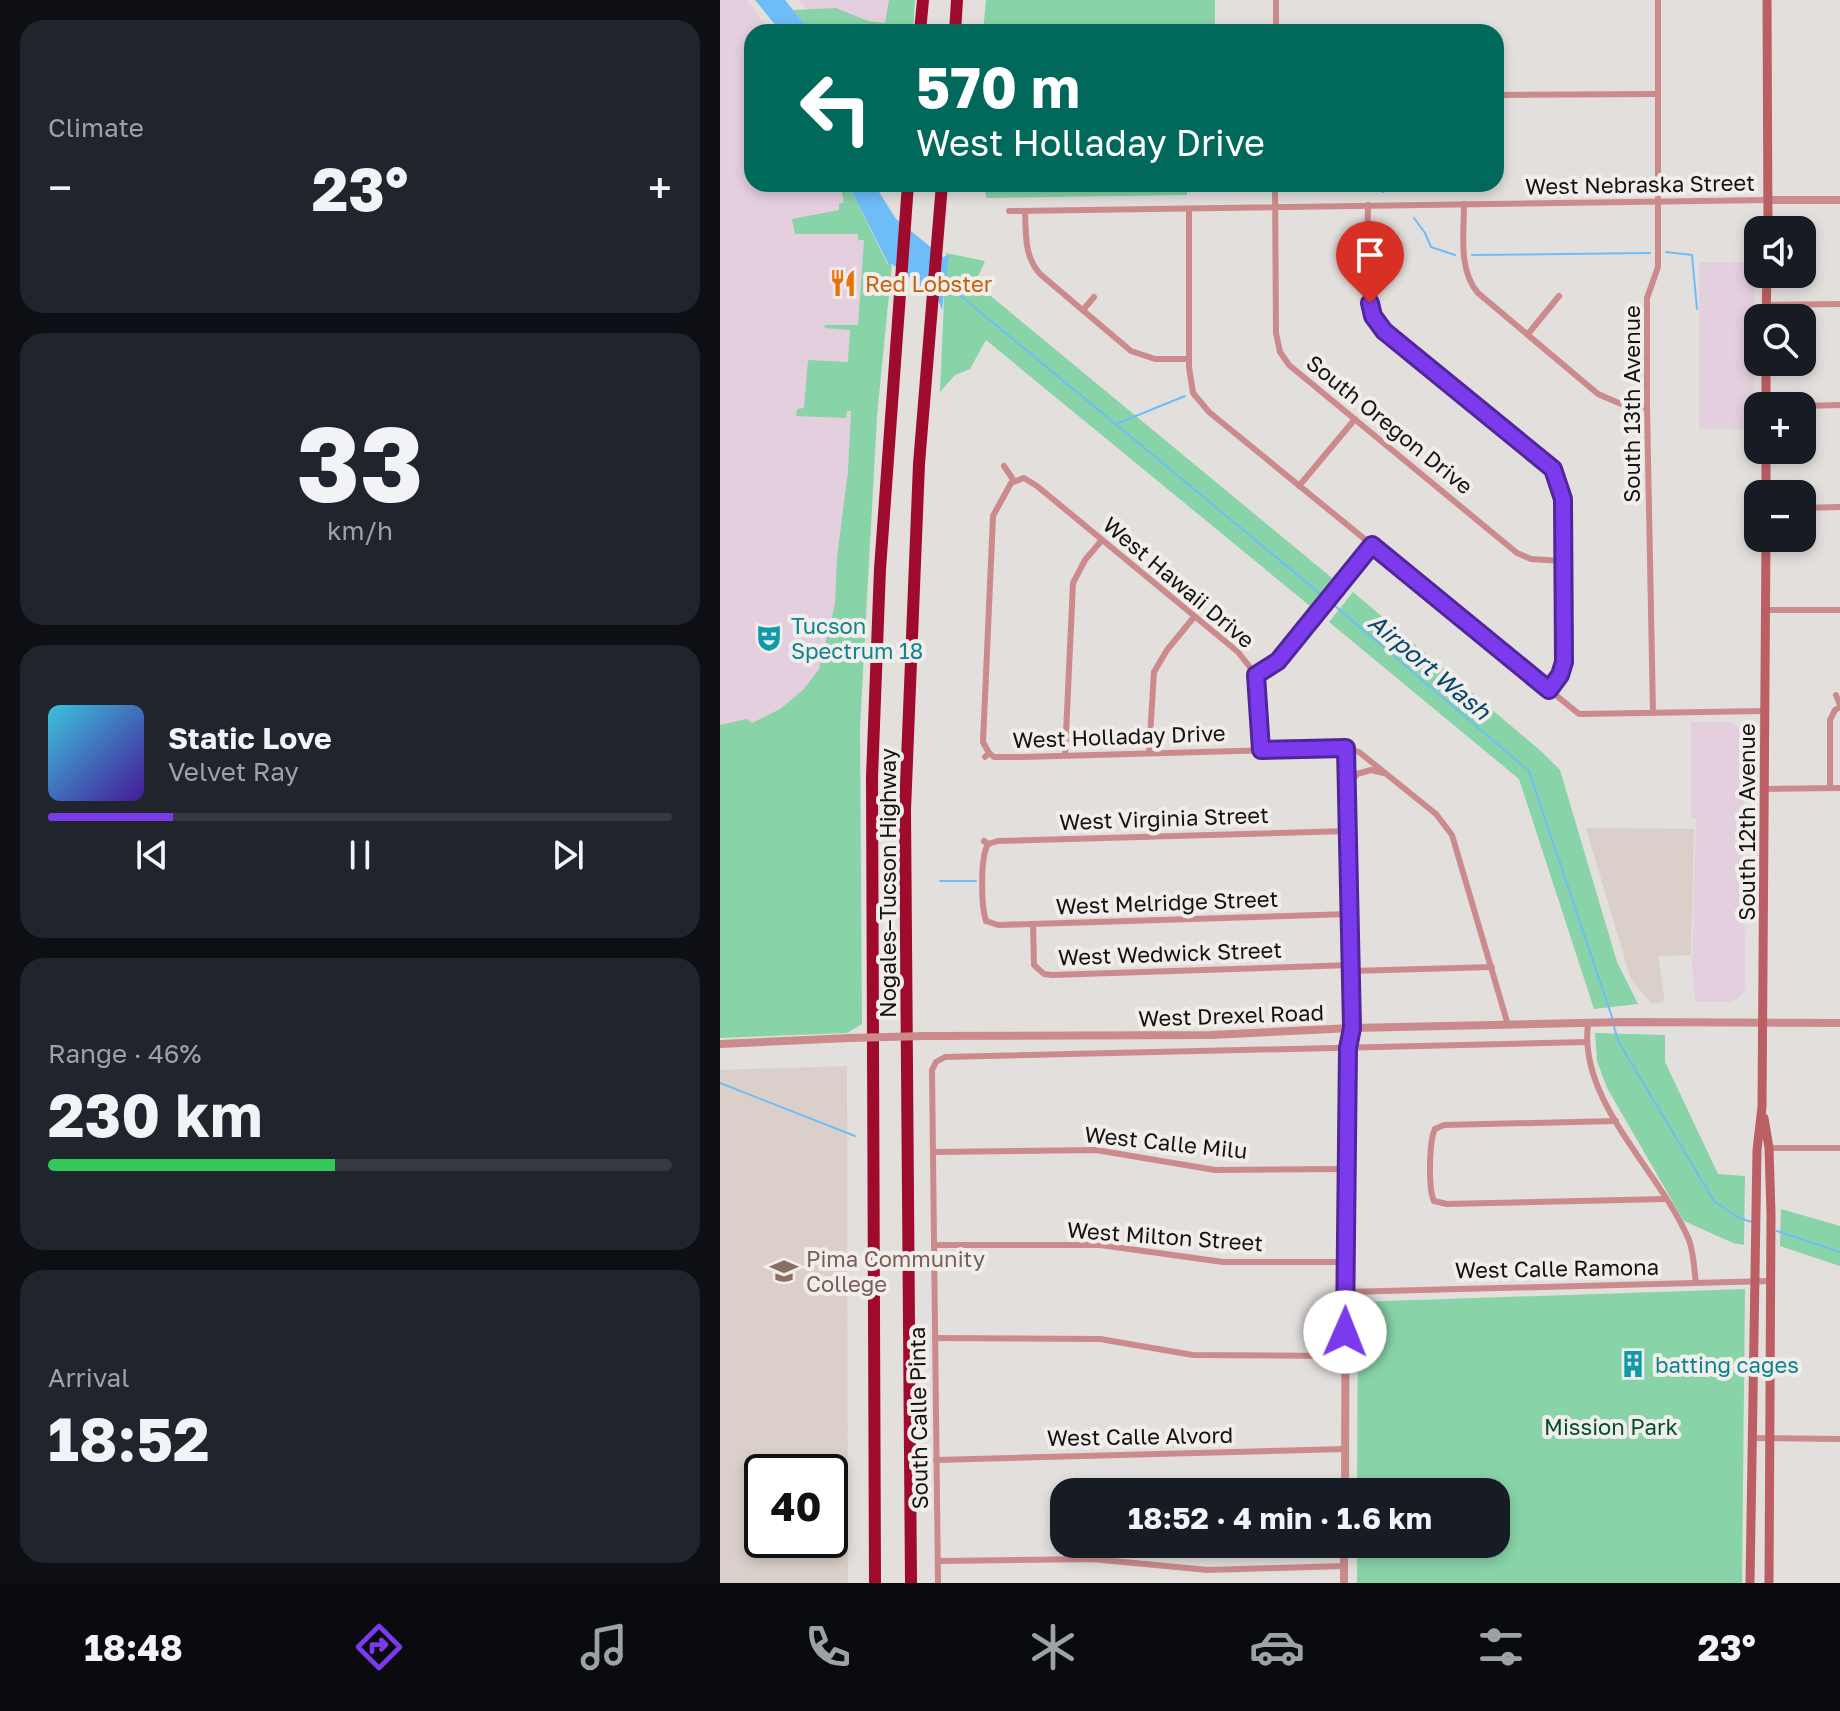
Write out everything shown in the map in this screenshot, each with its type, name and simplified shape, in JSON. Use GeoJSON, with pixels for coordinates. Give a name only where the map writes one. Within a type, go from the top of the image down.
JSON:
{"type":"FeatureCollection","features":[{"type":"Feature","properties":{"kind":"highway"},"geometry":{"type":"LineString","coordinates":[[920,24],[922,0]]}},
{"type":"Feature","properties":{"kind":"highway"},"geometry":{"type":"LineString","coordinates":[[956,24],[957,0]]}},
{"type":"Feature","properties":{"kind":"highway","name":"Nogales–Tucson Highway"},"geometry":{"type":"LineString","coordinates":[[875,1583],[872,777],[880,569],[907,192]]}},
{"type":"Feature","properties":{"kind":"highway","name":"Nogales–Tucson Highway"},"geometry":{"type":"LineString","coordinates":[[911,1583],[905,810],[917,493],[941,192]]}},
{"type":"Feature","properties":{"kind":"main road"},"geometry":{"type":"LineString","coordinates":[[1767,0],[1768,216]]}},
{"type":"Feature","properties":{"kind":"main road","name":"South 12th Avenue"},"geometry":{"type":"LineString","coordinates":[[1750,1583],[1757,1150],[1762,1107],[1766,552]]}},
{"type":"Feature","properties":{"kind":"main road","name":"South 12th Avenue"},"geometry":{"type":"LineString","coordinates":[[1762,1107],[1769,1148],[1771,1214],[1769,1583]]}},
{"type":"Feature","properties":{"kind":"street"},"geometry":{"type":"LineString","coordinates":[[1276,0],[1276,24]]}},
{"type":"Feature","properties":{"kind":"street","name":"South 13th Avenue"},"geometry":{"type":"LineString","coordinates":[[1653,713],[1647,298],[1658,267],[1658,0]]}},
{"type":"Feature","properties":{"kind":"street"},"geometry":{"type":"LineString","coordinates":[[1504,95],[1657,94]]}},
{"type":"Feature","properties":{"kind":"street","name":"South Oregon Drive"},"geometry":{"type":"LineString","coordinates":[[1275,192],[1276,333],[1280,352],[1303,378],[1517,553],[1531,559],[1562,561]]}},
{"type":"Feature","properties":{"kind":"street","name":"West Nebraska Street"},"geometry":{"type":"LineString","coordinates":[[1009,211],[1840,200]]}},
{"type":"Feature","properties":{"kind":"street"},"geometry":{"type":"LineString","coordinates":[[1464,204],[1465,259],[1469,281],[1478,293],[1598,394],[1628,407],[1647,407]]}},
{"type":"Feature","properties":{"kind":"street"},"geometry":{"type":"LineString","coordinates":[[1368,205],[1368,295],[1373,316],[1384,331],[1553,469],[1563,499],[1564,662],[1560,675],[1549,690]]}},
{"type":"Feature","properties":{"kind":"street"},"geometry":{"type":"LineString","coordinates":[[1189,210],[1189,359],[1193,393],[1199,403],[1579,714],[1765,711]]}},
{"type":"Feature","properties":{"kind":"street"},"geometry":{"type":"LineString","coordinates":[[1025,211],[1030,261],[1040,274],[1131,351],[1155,359],[1189,359]]}},
{"type":"Feature","properties":{"kind":"street"},"geometry":{"type":"LineString","coordinates":[[1528,334],[1559,296]]}},
{"type":"Feature","properties":{"kind":"street"},"geometry":{"type":"LineString","coordinates":[[1083,310],[1094,297]]}},
{"type":"Feature","properties":{"kind":"street"},"geometry":{"type":"LineString","coordinates":[[1816,304],[1840,304]]}},
{"type":"Feature","properties":{"kind":"street"},"geometry":{"type":"LineString","coordinates":[[1816,406],[1840,405]]}},
{"type":"Feature","properties":{"kind":"street"},"geometry":{"type":"LineString","coordinates":[[1299,486],[1355,419]]}},
{"type":"Feature","properties":{"kind":"street"},"geometry":{"type":"LineString","coordinates":[[1004,466],[1015,480]]}},
{"type":"Feature","properties":{"kind":"street","name":"West Hawaii Drive"},"geometry":{"type":"LineString","coordinates":[[1015,480],[1030,480],[1238,652],[1256,675],[1261,750]]}},
{"type":"Feature","properties":{"kind":"street","name":"West Holladay Drive"},"geometry":{"type":"LineString","coordinates":[[1015,480],[1005,491],[993,516],[983,742],[987,755],[1346,748]]}},
{"type":"Feature","properties":{"kind":"street"},"geometry":{"type":"LineString","coordinates":[[1816,508],[1840,507]]}},
{"type":"Feature","properties":{"kind":"street"},"geometry":{"type":"LineString","coordinates":[[1065,755],[1073,583],[1085,560],[1102,540]]}},
{"type":"Feature","properties":{"kind":"street"},"geometry":{"type":"LineString","coordinates":[[1256,675],[1278,661],[1372,545]]}},
{"type":"Feature","properties":{"kind":"street"},"geometry":{"type":"LineString","coordinates":[[1765,610],[1840,610]]}},
{"type":"Feature","properties":{"kind":"street"},"geometry":{"type":"LineString","coordinates":[[1149,753],[1154,672],[1167,650],[1194,617]]}},
{"type":"Feature","properties":{"kind":"street"},"geometry":{"type":"LineString","coordinates":[[1830,788],[1830,720],[1838,707],[1836,695]]}},
{"type":"Feature","properties":{"kind":"street"},"geometry":{"type":"LineString","coordinates":[[1345,1478],[1346,1169],[1348,1048],[1352,1028],[1346,748],[1365,756],[1388,774],[1436,814],[1452,835],[1508,1025]]}},
{"type":"Feature","properties":{"kind":"street"},"geometry":{"type":"LineString","coordinates":[[1346,792],[1357,774],[1371,770],[1388,774]]}},
{"type":"Feature","properties":{"kind":"street"},"geometry":{"type":"LineString","coordinates":[[1765,789],[1840,788]]}},
{"type":"Feature","properties":{"kind":"street","name":"West Virginia Street"},"geometry":{"type":"LineString","coordinates":[[984,923],[983,855],[986,842],[1348,831]]}},
{"type":"Feature","properties":{"kind":"street","name":"West Melridge Street"},"geometry":{"type":"LineString","coordinates":[[984,923],[1350,914]]}},
{"type":"Feature","properties":{"kind":"street","name":"West Wedwick Street"},"geometry":{"type":"LineString","coordinates":[[1033,924],[1035,974],[1492,967]]}},
{"type":"Feature","properties":{"kind":"street","name":"West Drexel Road"},"geometry":{"type":"LineString","coordinates":[[720,1044],[926,1036],[1211,1035],[1352,1028],[1625,1022],[1840,1023]]}},
{"type":"Feature","properties":{"kind":"street"},"geometry":{"type":"LineString","coordinates":[[1588,1024],[1586,1042],[1597,1084],[1690,1242],[1696,1283]]}},
{"type":"Feature","properties":{"kind":"street","name":"West Drexel Road"},"geometry":{"type":"LineString","coordinates":[[936,1062],[945,1057],[1586,1042]]}},
{"type":"Feature","properties":{"kind":"street","name":"South Calle Pinta"},"geometry":{"type":"LineString","coordinates":[[936,1062],[932,1070],[938,1583]]}},
{"type":"Feature","properties":{"kind":"street"},"geometry":{"type":"LineString","coordinates":[[1616,1121],[1444,1125],[1435,1129],[1432,1138],[1432,1204],[1666,1199]]}},
{"type":"Feature","properties":{"kind":"street"},"geometry":{"type":"LineString","coordinates":[[1428,1122],[1435,1129]]}},
{"type":"Feature","properties":{"kind":"street"},"geometry":{"type":"LineString","coordinates":[[1769,1148],[1840,1148]]}},
{"type":"Feature","properties":{"kind":"street","name":"West Calle Milu"},"geometry":{"type":"LineString","coordinates":[[934,1152],[1096,1150],[1215,1170],[1346,1169]]}},
{"type":"Feature","properties":{"kind":"street","name":"West Milton Street"},"geometry":{"type":"LineString","coordinates":[[934,1245],[1100,1245],[1223,1262],[1346,1262]]}},
{"type":"Feature","properties":{"kind":"street","name":"West Calle Ramona"},"geometry":{"type":"LineString","coordinates":[[1346,1292],[1770,1281]]}},
{"type":"Feature","properties":{"kind":"street"},"geometry":{"type":"LineString","coordinates":[[935,1338],[1100,1339],[1193,1355],[1345,1356]]}},
{"type":"Feature","properties":{"kind":"street"},"geometry":{"type":"LineString","coordinates":[[1752,1438],[1840,1439]]}},
{"type":"Feature","properties":{"kind":"street","name":"West Calle Alvord"},"geometry":{"type":"LineString","coordinates":[[936,1460],[1345,1449]]}},
{"type":"Feature","properties":{"kind":"street"},"geometry":{"type":"LineString","coordinates":[[1344,1558],[1344,1583]]}},
{"type":"Feature","properties":{"kind":"street"},"geometry":{"type":"LineString","coordinates":[[938,1561],[1092,1559],[1208,1570],[1344,1566]]}},
{"type":"Feature","properties":{"kind":"shaded area"},"geometry":{"type":"Polygon","coordinates":[[[720,0],[746,0],[766,24],[744,24],[744,192],[850,192],[872,239],[854,519],[810,737],[720,735],[720,0]]]}},
{"type":"Feature","properties":{"kind":"shaded area"},"geometry":{"type":"Polygon","coordinates":[[[799,0],[892,0],[890,24],[847,24],[815,18],[799,0]]]}},
{"type":"Feature","properties":{"kind":"shaded area"},"geometry":{"type":"Polygon","coordinates":[[[1699,262],[1744,262],[1744,288],[1755,288],[1755,304],[1744,304],[1744,376],[1754,376],[1754,392],[1744,392],[1744,429],[1699,429],[1699,262]]]}},
{"type":"Feature","properties":{"kind":"shaded area"},"geometry":{"type":"Polygon","coordinates":[[[1691,722],[1731,722],[1739,727],[1744,738],[1745,989],[1740,997],[1730,1002],[1695,1002],[1692,966],[1696,818],[1691,818],[1691,722]]]}},
{"type":"Feature","properties":{"kind":"shaded area"},"geometry":{"type":"Polygon","coordinates":[[[1586,828],[1694,829],[1691,955],[1658,956],[1665,1001],[1652,1004],[1631,980],[1586,828]]]}},
{"type":"Feature","properties":{"kind":"shaded area","name":"Pima Community College"},"geometry":{"type":"Polygon","coordinates":[[[847,1066],[848,1454],[744,1454],[744,1558],[848,1558],[848,1583],[720,1583],[720,1070],[847,1066]]]}},
{"type":"Feature","properties":{"kind":"green space"},"geometry":{"type":"Polygon","coordinates":[[[889,0],[915,0],[914,24],[804,24],[793,10],[836,8],[868,21],[885,23],[889,0]]]}},
{"type":"Feature","properties":{"kind":"green space"},"geometry":{"type":"Polygon","coordinates":[[[986,0],[1215,0],[1215,24],[984,24],[986,0]]]}},
{"type":"Feature","properties":{"kind":"green space"},"geometry":{"type":"Polygon","coordinates":[[[842,192],[852,192],[888,265],[892,264],[877,416],[860,727],[862,1024],[847,1033],[720,1038],[720,725],[747,719],[752,723],[780,709],[803,690],[819,669],[835,604],[851,411],[847,411],[846,418],[796,416],[797,409],[804,408],[808,360],[848,362],[850,330],[825,328],[824,325],[858,325],[864,240],[858,240],[858,234],[795,234],[792,219],[839,210],[839,204],[844,202],[842,192]]]}},
{"type":"Feature","properties":{"kind":"green space"},"geometry":{"type":"Polygon","coordinates":[[[986,192],[1187,192],[1187,195],[986,198],[986,192]]]}},
{"type":"Feature","properties":{"kind":"green space"},"geometry":{"type":"Polygon","coordinates":[[[946,253],[985,261],[975,283],[1332,578],[1310,606],[986,340],[970,369],[955,375],[940,392],[946,253]]]}},
{"type":"Feature","properties":{"kind":"green space"},"geometry":{"type":"Polygon","coordinates":[[[1353,592],[1560,770],[1617,962],[1638,1004],[1594,1009],[1519,779],[1329,622],[1353,592]]]}},
{"type":"Feature","properties":{"kind":"green space"},"geometry":{"type":"Polygon","coordinates":[[[1595,1033],[1665,1035],[1665,1062],[1718,1174],[1745,1176],[1744,1245],[1684,1221],[1607,1088],[1597,1061],[1595,1033]]]}},
{"type":"Feature","properties":{"kind":"green space"},"geometry":{"type":"Polygon","coordinates":[[[1781,1209],[1840,1226],[1840,1266],[1780,1246],[1781,1209]]]}},
{"type":"Feature","properties":{"kind":"green space","name":"Mission Park"},"geometry":{"type":"Polygon","coordinates":[[[1745,1289],[1742,1583],[1357,1583],[1357,1558],[1510,1558],[1510,1478],[1357,1478],[1358,1302],[1745,1289]]]}},
{"type":"Feature","properties":{"kind":"water"},"geometry":{"type":"Polygon","coordinates":[[[755,0],[785,0],[804,24],[774,24],[755,0]]]}},
{"type":"Feature","properties":{"kind":"water"},"geometry":{"type":"Polygon","coordinates":[[[852,192],[879,192],[896,219],[943,257],[949,255],[942,310],[939,302],[892,264],[889,265],[852,192]]]}},
{"type":"Feature","properties":{"kind":"waterway"},"geometry":{"type":"LineString","coordinates":[[1414,218],[1431,247],[1455,255]]}},
{"type":"Feature","properties":{"kind":"waterway"},"geometry":{"type":"LineString","coordinates":[[1666,252],[1692,255],[1697,309]]}},
{"type":"Feature","properties":{"kind":"waterway"},"geometry":{"type":"LineString","coordinates":[[1472,255],[1650,253]]}},
{"type":"Feature","properties":{"kind":"waterway","name":"Airport Wash"},"geometry":{"type":"LineString","coordinates":[[944,282],[1529,771],[1613,1020]]}},
{"type":"Feature","properties":{"kind":"waterway"},"geometry":{"type":"LineString","coordinates":[[1116,424],[1185,396]]}},
{"type":"Feature","properties":{"kind":"waterway"},"geometry":{"type":"LineString","coordinates":[[940,881],[976,881]]}},
{"type":"Feature","properties":{"kind":"waterway","name":"Airport Wash"},"geometry":{"type":"LineString","coordinates":[[1614,1026],[1618,1041],[1714,1201],[1739,1218],[1752,1222]]}},
{"type":"Feature","properties":{"kind":"waterway"},"geometry":{"type":"LineString","coordinates":[[720,1083],[855,1136]]}},
{"type":"Feature","properties":{"kind":"waterway","name":"Airport Wash"},"geometry":{"type":"LineString","coordinates":[[1777,1231],[1840,1252]]}},
{"type":"Feature","properties":{"kind":"place","name":"Red Lobster"},"geometry":{"type":"Point","coordinates":[843,283]}},
{"type":"Feature","properties":{"kind":"place","name":"Tucson Spectrum 18"},"geometry":{"type":"Point","coordinates":[769,638]}},
{"type":"Feature","properties":{"kind":"place","name":"Pima Community College"},"geometry":{"type":"Point","coordinates":[784,1271]}},
{"type":"Feature","properties":{"kind":"place","name":"batting cages"},"geometry":{"type":"Point","coordinates":[1633,1364]}},
{"type":"Feature","properties":{"kind":"route"},"geometry":{"type":"LineString","coordinates":[[1345,1332],[1348,1048],[1352,1028],[1346,748],[1261,750],[1256,675],[1278,661],[1372,545],[1549,690],[1560,675],[1564,662],[1563,499],[1553,469],[1384,331],[1373,316],[1370,303]]}}]}
